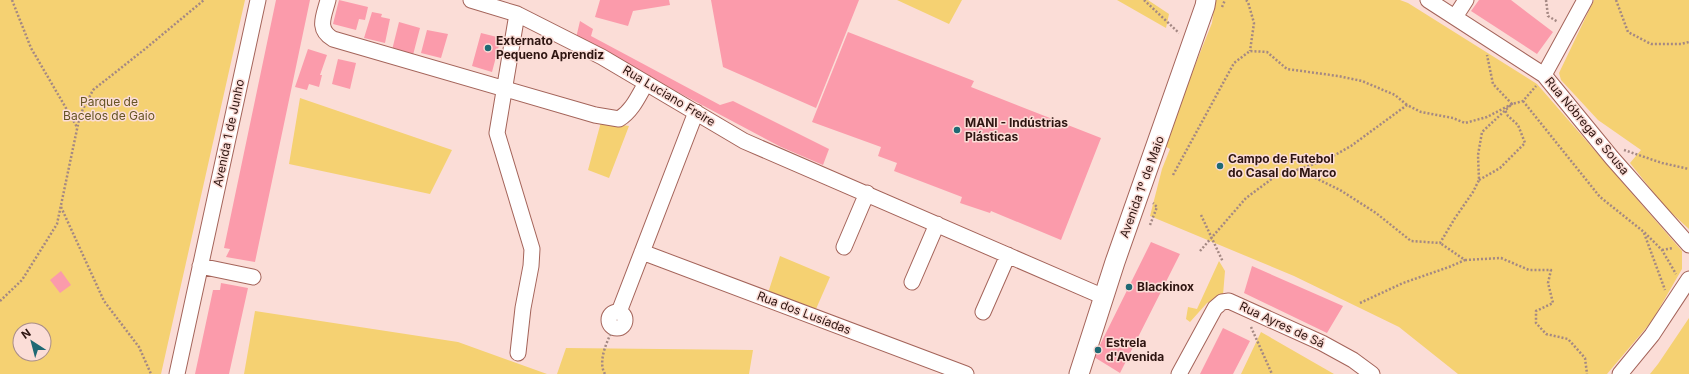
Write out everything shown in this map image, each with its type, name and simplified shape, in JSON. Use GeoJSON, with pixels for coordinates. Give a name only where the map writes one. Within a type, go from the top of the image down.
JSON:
{"type":"FeatureCollection","features":[{"type":"Feature","properties":{"kind":"street","name":"Avenida 1 de Junho"},"geometry":{"type":"LineString","coordinates":[[177,374],[258,0]]}},
{"type":"Feature","properties":{"kind":"street"},"geometry":{"type":"LineString","coordinates":[[328,0],[322,25],[323,31],[327,36],[333,39],[610,119],[619,120],[626,115],[634,105],[646,83]]}},
{"type":"Feature","properties":{"kind":"street","name":"Rua Luciano Freire"},"geometry":{"type":"LineString","coordinates":[[471,0],[517,14],[602,57],[744,141],[1104,297]]}},
{"type":"Feature","properties":{"kind":"street","name":"Avenida 1º de Maio"},"geometry":{"type":"LineString","coordinates":[[1079,374],[1144,178],[1206,6],[1206,0]]}},
{"type":"Feature","properties":{"kind":"street","name":"Rua Nóbrega e Sousa"},"geometry":{"type":"LineString","coordinates":[[1428,0],[1479,32],[1540,80],[1598,142],[1689,245]]}},
{"type":"Feature","properties":{"kind":"street"},"geometry":{"type":"LineString","coordinates":[[1455,16],[1466,0]]}},
{"type":"Feature","properties":{"kind":"street"},"geometry":{"type":"LineString","coordinates":[[1540,80],[1585,0]]}},
{"type":"Feature","properties":{"kind":"street"},"geometry":{"type":"LineString","coordinates":[[517,14],[497,133],[532,249],[531,266],[523,308],[518,353]]}},
{"type":"Feature","properties":{"kind":"street"},"geometry":{"type":"LineString","coordinates":[[614,327],[620,327],[625,322],[625,317],[619,312],[696,112]]}},
{"type":"Feature","properties":{"kind":"street"},"geometry":{"type":"LineString","coordinates":[[844,247],[867,193]]}},
{"type":"Feature","properties":{"kind":"street"},"geometry":{"type":"LineString","coordinates":[[912,282],[937,224]]}},
{"type":"Feature","properties":{"kind":"street","name":"Rua dos Lusíadas"},"geometry":{"type":"LineString","coordinates":[[642,252],[966,374]]}},
{"type":"Feature","properties":{"kind":"street"},"geometry":{"type":"LineString","coordinates":[[983,312],[1008,255]]}},
{"type":"Feature","properties":{"kind":"street"},"geometry":{"type":"LineString","coordinates":[[200,266],[253,277]]}},
{"type":"Feature","properties":{"kind":"street"},"geometry":{"type":"LineString","coordinates":[[1620,374],[1652,336],[1684,280]]}},
{"type":"Feature","properties":{"kind":"street","name":"Rua Ayres de Sá"},"geometry":{"type":"LineString","coordinates":[[1179,374],[1217,306],[1222,302],[1229,301],[1328,346],[1353,360],[1372,374]]}},
{"type":"Feature","properties":{"kind":"path"},"geometry":{"type":"LineString","coordinates":[[12,0],[31,48],[77,127]]}},
{"type":"Feature","properties":{"kind":"path"},"geometry":{"type":"LineString","coordinates":[[0,301],[22,280],[57,224],[80,115],[93,90],[204,0]]}},
{"type":"Feature","properties":{"kind":"path"},"geometry":{"type":"LineString","coordinates":[[1144,0],[1192,46]]}},
{"type":"Feature","properties":{"kind":"path"},"geometry":{"type":"LineString","coordinates":[[1246,0],[1248,2],[1254,23],[1250,51]]}},
{"type":"Feature","properties":{"kind":"path"},"geometry":{"type":"LineString","coordinates":[[1546,0],[1548,16]]}},
{"type":"Feature","properties":{"kind":"path"},"geometry":{"type":"LineString","coordinates":[[1616,0],[1628,32],[1651,44],[1681,44],[1689,42]]}},
{"type":"Feature","properties":{"kind":"path"},"geometry":{"type":"LineString","coordinates":[[1479,32],[1485,49],[1493,84],[1512,104]]}},
{"type":"Feature","properties":{"kind":"path"},"geometry":{"type":"LineString","coordinates":[[1173,175],[1234,63],[1250,51],[1267,52],[1287,69],[1362,81],[1395,95],[1407,105],[1421,112],[1453,118],[1465,123],[1487,117],[1512,104],[1523,101],[1540,80]]}},
{"type":"Feature","properties":{"kind":"path"},"geometry":{"type":"LineString","coordinates":[[1523,101],[1600,197],[1644,232],[1662,250],[1684,280]]}},
{"type":"Feature","properties":{"kind":"path"},"geometry":{"type":"LineString","coordinates":[[1440,243],[1473,192],[1479,180],[1478,155],[1482,132],[1512,104]]}},
{"type":"Feature","properties":{"kind":"path"},"geometry":{"type":"LineString","coordinates":[[1200,251],[1246,198],[1273,178],[1326,160],[1351,146],[1407,105]]}},
{"type":"Feature","properties":{"kind":"path"},"geometry":{"type":"LineString","coordinates":[[1479,180],[1500,168],[1525,143],[1518,125],[1505,110]]}},
{"type":"Feature","properties":{"kind":"path"},"geometry":{"type":"LineString","coordinates":[[1598,142],[1662,163],[1689,169]]}},
{"type":"Feature","properties":{"kind":"path"},"geometry":{"type":"LineString","coordinates":[[1297,169],[1340,190],[1376,213],[1411,241],[1440,243],[1465,260]]}},
{"type":"Feature","properties":{"kind":"path"},"geometry":{"type":"LineString","coordinates":[[61,207],[104,301],[139,347],[150,374]]}},
{"type":"Feature","properties":{"kind":"path"},"geometry":{"type":"LineString","coordinates":[[1201,216],[1223,262]]}},
{"type":"Feature","properties":{"kind":"path"},"geometry":{"type":"LineString","coordinates":[[1644,232],[1665,292]]}},
{"type":"Feature","properties":{"kind":"path"},"geometry":{"type":"LineString","coordinates":[[1360,303],[1403,283],[1465,260],[1501,258],[1529,270],[1551,270],[1548,283],[1553,303],[1536,311],[1536,323],[1546,334],[1568,339],[1585,358],[1587,374]]}},
{"type":"Feature","properties":{"kind":"path"},"geometry":{"type":"LineString","coordinates":[[1242,306],[1272,374]]}},
{"type":"Feature","properties":{"kind":"path"},"geometry":{"type":"LineString","coordinates":[[605,374],[603,370],[604,348],[614,327]]}},
{"type":"Feature","properties":{"kind":"green space","name":"Parque de Bacelos de Gaio"},"geometry":{"type":"Polygon","coordinates":[[[0,0],[245,0],[161,374],[0,374],[0,0]]]}},
{"type":"Feature","properties":{"kind":"green space"},"geometry":{"type":"Polygon","coordinates":[[[897,0],[962,0],[949,24],[897,0]]]}},
{"type":"Feature","properties":{"kind":"green space"},"geometry":{"type":"Polygon","coordinates":[[[1117,0],[1148,0],[1169,14],[1166,28],[1117,0]]]}},
{"type":"Feature","properties":{"kind":"green space"},"geometry":{"type":"Polygon","coordinates":[[[1215,0],[1400,0],[1408,3],[1537,84],[1682,251],[1682,269],[1652,321],[1607,374],[1458,374],[1399,327],[1294,276],[1150,216],[1162,169],[1170,149],[1163,145],[1212,23],[1215,0]]]}},
{"type":"Feature","properties":{"kind":"green space"},"geometry":{"type":"Polygon","coordinates":[[[1594,0],[1689,0],[1689,229],[1665,207],[1630,163],[1641,150],[1598,120],[1561,80],[1559,73],[1594,0]]]}},
{"type":"Feature","properties":{"kind":"green space"},"geometry":{"type":"Polygon","coordinates":[[[300,98],[452,150],[430,194],[289,164],[300,98]]]}},
{"type":"Feature","properties":{"kind":"green space"},"geometry":{"type":"Polygon","coordinates":[[[601,122],[629,126],[609,178],[588,170],[601,122]]]}},
{"type":"Feature","properties":{"kind":"green space"},"geometry":{"type":"Polygon","coordinates":[[[780,256],[830,277],[816,309],[768,293],[780,256]]]}},
{"type":"Feature","properties":{"kind":"green space"},"geometry":{"type":"Polygon","coordinates":[[[1219,261],[1225,271],[1223,295],[1207,303],[1190,322],[1186,319],[1188,307],[1197,309],[1219,261]]]}},
{"type":"Feature","properties":{"kind":"green space"},"geometry":{"type":"Polygon","coordinates":[[[255,311],[458,342],[547,374],[244,374],[255,311]]]}},
{"type":"Feature","properties":{"kind":"green space"},"geometry":{"type":"Polygon","coordinates":[[[1689,318],[1689,374],[1650,374],[1658,364],[1689,318]]]}},
{"type":"Feature","properties":{"kind":"green space"},"geometry":{"type":"Polygon","coordinates":[[[1261,332],[1334,374],[1241,374],[1261,332]]]}},
{"type":"Feature","properties":{"kind":"green space"},"geometry":{"type":"Polygon","coordinates":[[[566,348],[753,350],[749,374],[557,374],[566,348]]]}},
{"type":"Feature","properties":{"kind":"building"},"geometry":{"type":"Polygon","coordinates":[[[276,0],[310,0],[255,262],[226,257],[230,249],[224,248],[276,0]]]}},
{"type":"Feature","properties":{"kind":"building"},"geometry":{"type":"Polygon","coordinates":[[[339,0],[368,7],[365,20],[359,19],[356,30],[333,24],[339,0]]]}},
{"type":"Feature","properties":{"kind":"building"},"geometry":{"type":"Polygon","coordinates":[[[600,0],[669,0],[670,5],[633,11],[628,26],[595,17],[600,0]]]}},
{"type":"Feature","properties":{"kind":"building"},"geometry":{"type":"Polygon","coordinates":[[[711,0],[859,0],[816,108],[723,67],[711,0]]]}},
{"type":"Feature","properties":{"kind":"building"},"geometry":{"type":"Polygon","coordinates":[[[1479,0],[1511,0],[1553,32],[1537,54],[1471,11],[1479,0]]]}},
{"type":"Feature","properties":{"kind":"building"},"geometry":{"type":"Polygon","coordinates":[[[372,12],[382,14],[381,17],[390,19],[385,43],[364,38],[372,12]]]}},
{"type":"Feature","properties":{"kind":"building"},"geometry":{"type":"Polygon","coordinates":[[[580,21],[593,29],[591,36],[720,105],[733,101],[829,149],[823,165],[781,147],[576,38],[580,21]]]}},
{"type":"Feature","properties":{"kind":"building"},"geometry":{"type":"Polygon","coordinates":[[[399,22],[420,28],[413,55],[392,50],[399,22]]]}},
{"type":"Feature","properties":{"kind":"building"},"geometry":{"type":"Polygon","coordinates":[[[427,30],[448,34],[441,58],[421,53],[427,30]]]}},
{"type":"Feature","properties":{"kind":"building","name":"MANI - Indústrias Plásticas"},"geometry":{"type":"Polygon","coordinates":[[[848,32],[974,81],[971,87],[1101,138],[1061,240],[991,211],[990,213],[960,203],[962,197],[894,171],[897,163],[878,156],[881,147],[812,122],[848,32]]]}},
{"type":"Feature","properties":{"kind":"building"},"geometry":{"type":"Polygon","coordinates":[[[481,33],[501,38],[492,72],[472,66],[481,33]]]}},
{"type":"Feature","properties":{"kind":"building"},"geometry":{"type":"Polygon","coordinates":[[[308,49],[327,55],[320,75],[322,75],[319,87],[309,84],[307,90],[295,87],[308,49]]]}},
{"type":"Feature","properties":{"kind":"building"},"geometry":{"type":"Polygon","coordinates":[[[338,59],[356,63],[350,89],[332,84],[338,59]]]}},
{"type":"Feature","properties":{"kind":"building"},"geometry":{"type":"Polygon","coordinates":[[[1151,242],[1180,254],[1120,373],[1094,357],[1151,242]]]}},
{"type":"Feature","properties":{"kind":"building"},"geometry":{"type":"Polygon","coordinates":[[[1252,266],[1343,306],[1327,333],[1244,293],[1252,266]]]}},
{"type":"Feature","properties":{"kind":"building"},"geometry":{"type":"Polygon","coordinates":[[[61,271],[71,285],[60,293],[50,280],[61,271]]]}},
{"type":"Feature","properties":{"kind":"building"},"geometry":{"type":"Polygon","coordinates":[[[221,283],[248,288],[229,374],[195,374],[213,290],[220,290],[221,283]]]}},
{"type":"Feature","properties":{"kind":"building"},"geometry":{"type":"Polygon","coordinates":[[[1223,328],[1250,341],[1233,374],[1200,374],[1223,328]]]}},
{"type":"Feature","properties":{"kind":"place","name":"Externato Pequeno Aprendiz"},"geometry":{"type":"Point","coordinates":[488,48]}},
{"type":"Feature","properties":{"kind":"place","name":"MANI - Indústrias Plásticas"},"geometry":{"type":"Point","coordinates":[957,130]}},
{"type":"Feature","properties":{"kind":"place","name":"Campo de Futebol do Casal do Marco"},"geometry":{"type":"Point","coordinates":[1220,166]}},
{"type":"Feature","properties":{"kind":"place","name":"Blackinox"},"geometry":{"type":"Point","coordinates":[1129,287]}},
{"type":"Feature","properties":{"kind":"place","name":"Estrela d'Avenida"},"geometry":{"type":"Point","coordinates":[1098,350]}}]}
